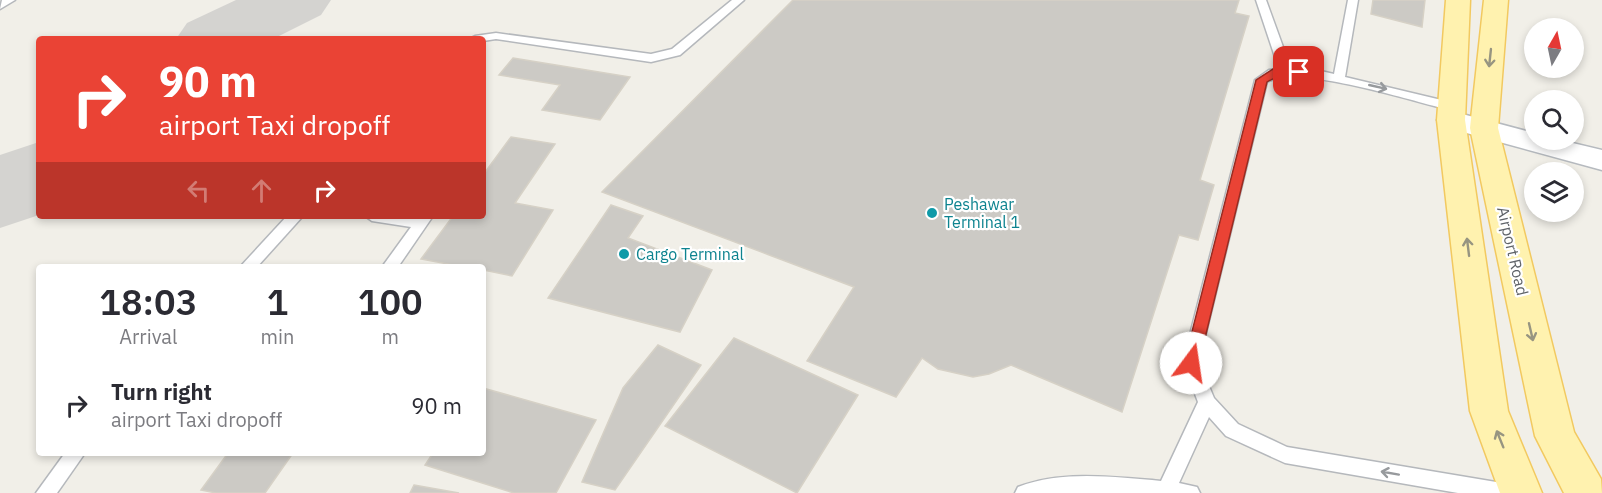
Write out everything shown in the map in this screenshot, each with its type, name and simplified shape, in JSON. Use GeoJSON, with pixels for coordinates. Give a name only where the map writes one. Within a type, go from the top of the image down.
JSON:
{"type":"FeatureCollection","features":[{"type":"Feature","properties":{"kind":"main road"},"geometry":{"type":"LineString","coordinates":[[1458,0],[1450,113],[1489,411],[1521,493]]}},
{"type":"Feature","properties":{"kind":"main road","name":"Airport Road"},"geometry":{"type":"LineString","coordinates":[[1496,0],[1484,128],[1555,436],[1586,493]]}},
{"type":"Feature","properties":{"kind":"street"},"geometry":{"type":"LineString","coordinates":[[1450,113],[1484,128],[1602,160]]}},
{"type":"Feature","properties":{"kind":"lane"},"geometry":{"type":"LineString","coordinates":[[0,6],[10,0]]}},
{"type":"Feature","properties":{"kind":"lane"},"geometry":{"type":"LineString","coordinates":[[486,37],[496,36],[651,58],[676,52],[739,0]]}},
{"type":"Feature","properties":{"kind":"lane"},"geometry":{"type":"LineString","coordinates":[[1261,0],[1286,71]]}},
{"type":"Feature","properties":{"kind":"lane"},"geometry":{"type":"LineString","coordinates":[[1339,78],[1353,0]]}},
{"type":"Feature","properties":{"kind":"lane"},"geometry":{"type":"LineString","coordinates":[[1450,113],[1339,78],[1286,71],[1273,73],[1262,80],[1191,363],[1207,402],[1232,430],[1285,455],[1508,493]]}},
{"type":"Feature","properties":{"kind":"lane"},"geometry":{"type":"LineString","coordinates":[[251,264],[293,219]]}},
{"type":"Feature","properties":{"kind":"lane"},"geometry":{"type":"LineString","coordinates":[[392,264],[423,220]]}},
{"type":"Feature","properties":{"kind":"lane"},"geometry":{"type":"LineString","coordinates":[[1166,490],[1207,402]]}},
{"type":"Feature","properties":{"kind":"lane"},"geometry":{"type":"LineString","coordinates":[[46,493],[74,456]]}},
{"type":"Feature","properties":{"kind":"lane"},"geometry":{"type":"LineString","coordinates":[[1025,493],[1040,489],[1120,486],[1190,493]]}},
{"type":"Feature","properties":{"kind":"building","name":"Peshawar Terminal 1"},"geometry":{"type":"Polygon","coordinates":[[[793,0],[1239,0],[1235,13],[1249,16],[1200,180],[1214,185],[1198,240],[1179,235],[1122,412],[1011,365],[989,374],[973,377],[938,369],[922,358],[896,397],[807,361],[854,287],[602,192],[793,0]]]}},
{"type":"Feature","properties":{"kind":"building"},"geometry":{"type":"Polygon","coordinates":[[[1373,0],[1425,0],[1422,27],[1371,14],[1373,0]]]}},
{"type":"Feature","properties":{"kind":"building"},"geometry":{"type":"Polygon","coordinates":[[[513,58],[630,77],[600,120],[542,110],[560,85],[499,75],[513,58]]]}},
{"type":"Feature","properties":{"kind":"building"},"geometry":{"type":"Polygon","coordinates":[[[511,137],[555,144],[515,203],[553,210],[512,276],[486,271],[486,264],[448,264],[421,259],[451,219],[486,219],[486,171],[511,137]]]}},
{"type":"Feature","properties":{"kind":"building","name":"Cargo Terminal"},"geometry":{"type":"Polygon","coordinates":[[[611,205],[643,216],[628,238],[712,270],[680,332],[548,298],[611,205]]]}},
{"type":"Feature","properties":{"kind":"building"},"geometry":{"type":"Polygon","coordinates":[[[734,338],[858,395],[797,493],[665,426],[734,338]]]}},
{"type":"Feature","properties":{"kind":"building"},"geometry":{"type":"Polygon","coordinates":[[[658,345],[701,365],[615,490],[582,482],[623,388],[658,345]]]}},
{"type":"Feature","properties":{"kind":"building"},"geometry":{"type":"Polygon","coordinates":[[[486,389],[596,420],[556,493],[514,493],[425,465],[431,456],[486,456],[486,389]]]}},
{"type":"Feature","properties":{"kind":"building"},"geometry":{"type":"Polygon","coordinates":[[[226,456],[291,456],[265,493],[216,493],[201,490],[226,456]]]}},
{"type":"Feature","properties":{"kind":"building"},"geometry":{"type":"Polygon","coordinates":[[[414,485],[459,493],[410,493],[414,485]]]}},
{"type":"Feature","properties":{"kind":"taxiway"},"geometry":{"type":"LineString","coordinates":[[220,36],[295,0]]}},
{"type":"Feature","properties":{"kind":"taxiway"},"geometry":{"type":"LineString","coordinates":[[0,196],[36,174]]}},
{"type":"Feature","properties":{"kind":"place","name":"Peshawar Terminal 1"},"geometry":{"type":"Point","coordinates":[932,213]}},
{"type":"Feature","properties":{"kind":"place","name":"Cargo Terminal"},"geometry":{"type":"Point","coordinates":[624,254]}},
{"type":"Feature","properties":{"kind":"route"},"geometry":{"type":"LineString","coordinates":[[1191,363],[1262,80],[1273,73],[1299,72]]}}]}
